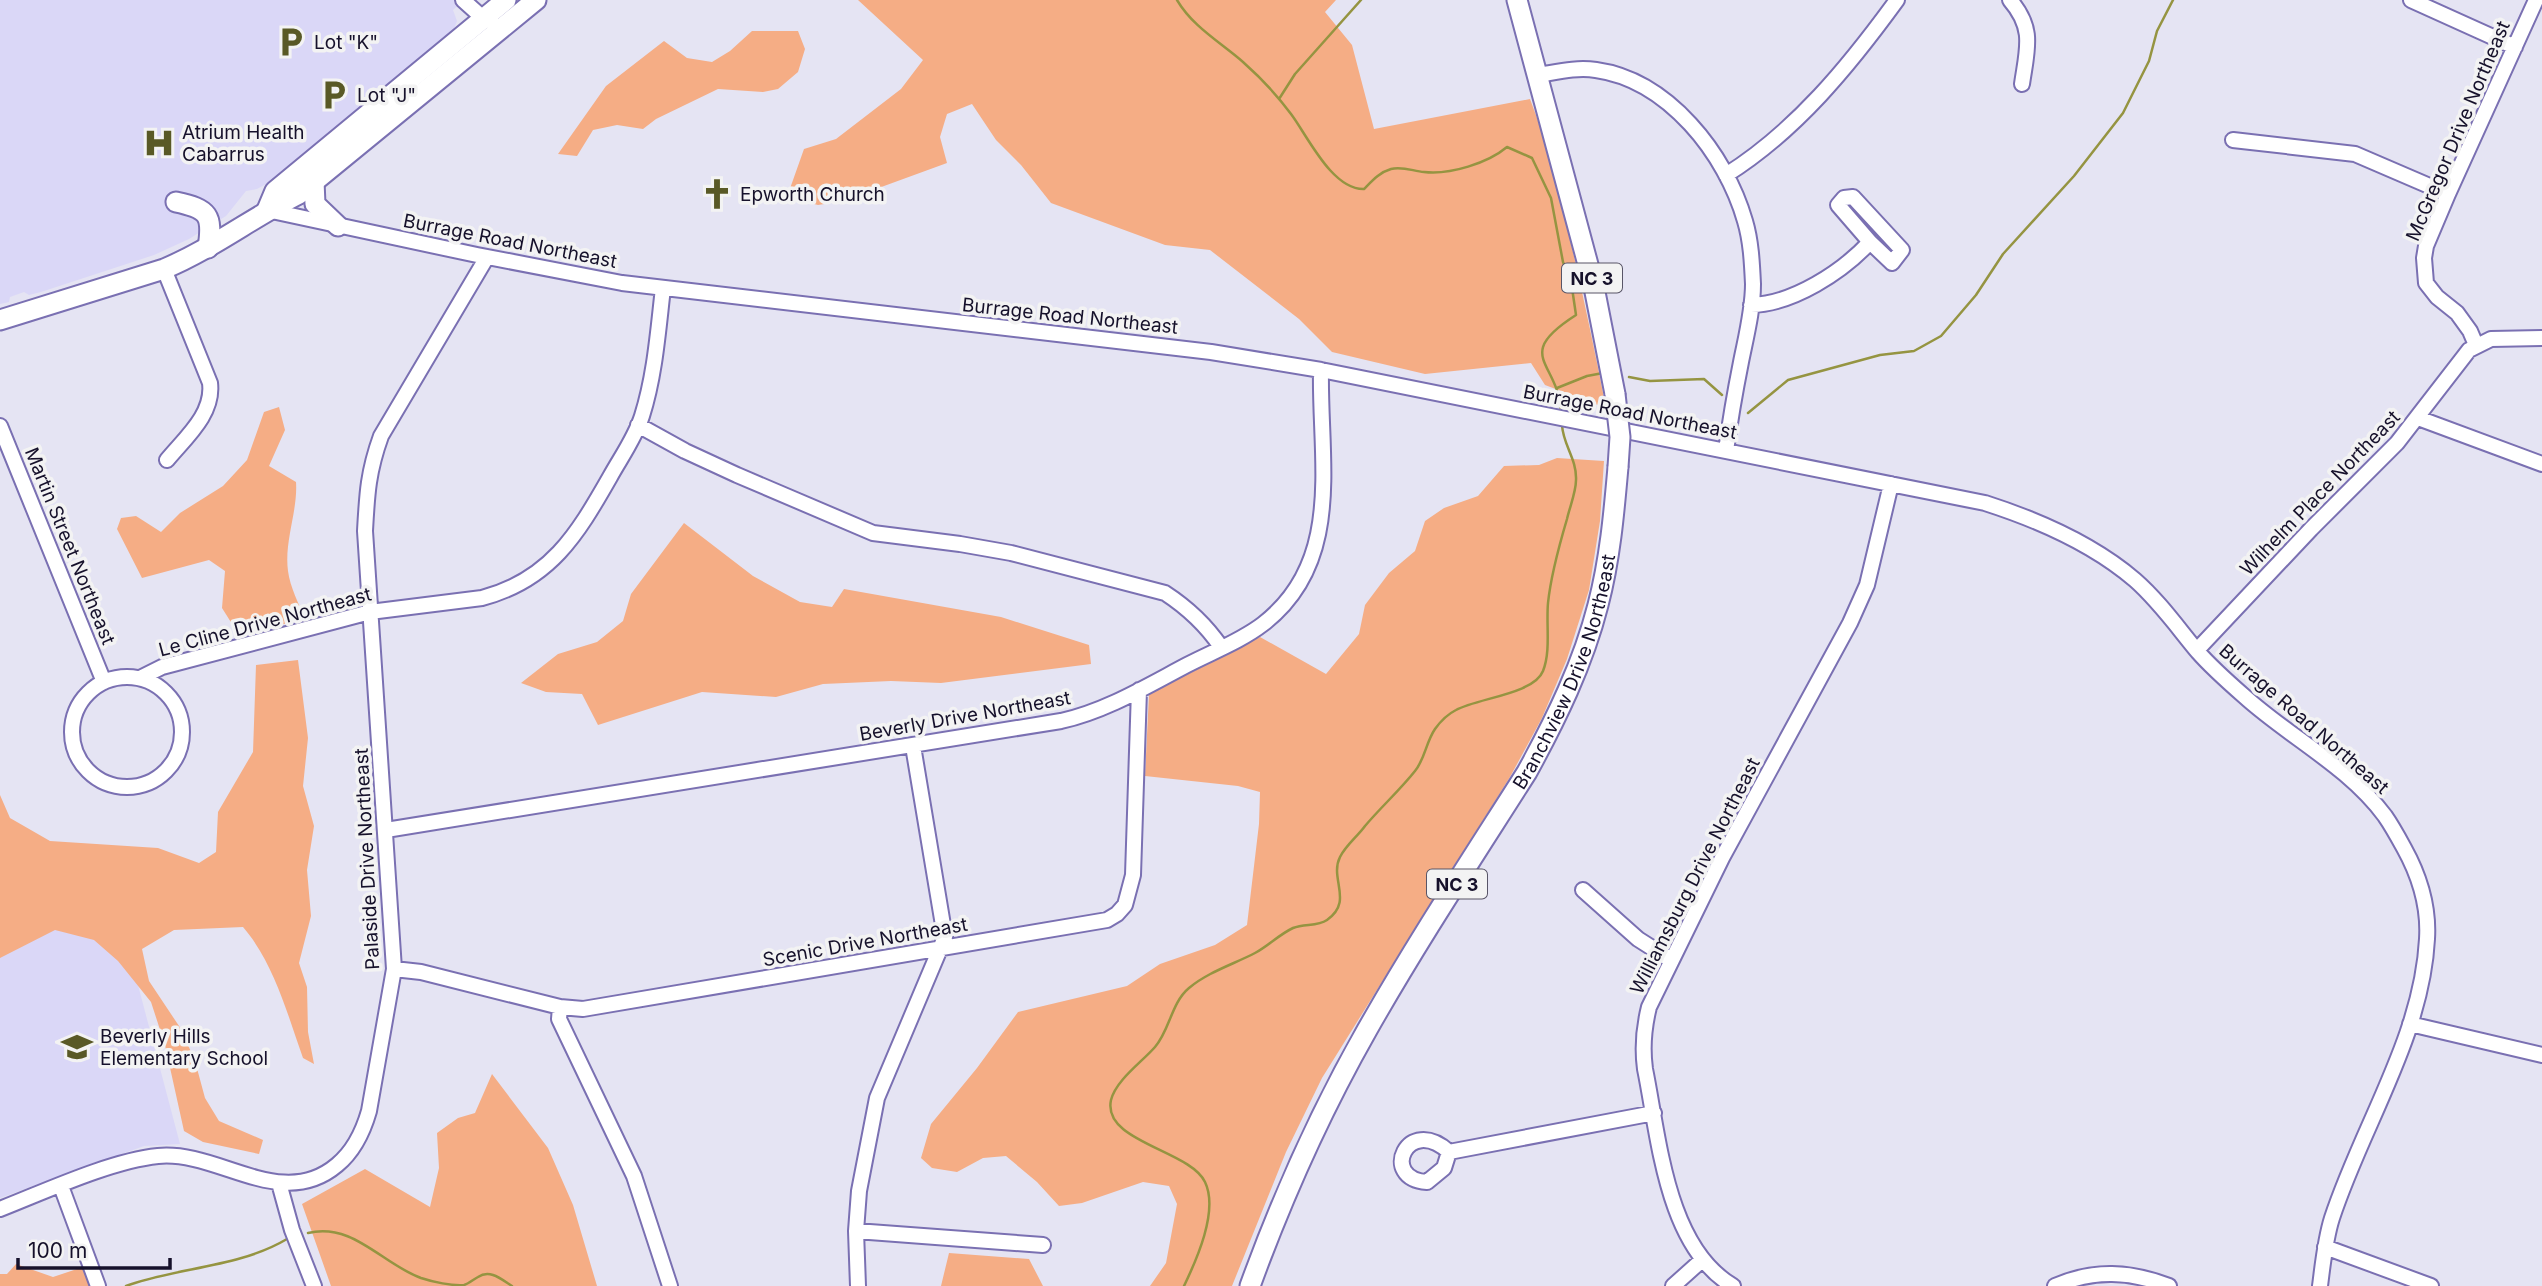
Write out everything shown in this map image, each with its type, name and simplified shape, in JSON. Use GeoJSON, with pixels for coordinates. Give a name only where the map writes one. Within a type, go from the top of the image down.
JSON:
{"type":"FeatureCollection","features":[{"type":"Feature","properties":{"kind":"main road"},"geometry":{"type":"LineString","coordinates":[[267,210],[275,191],[506,0]]}},
{"type":"Feature","properties":{"kind":"main road"},"geometry":{"type":"LineString","coordinates":[[0,320],[164,270],[208,248],[267,210],[299,194],[536,0]]}},
{"type":"Feature","properties":{"kind":"main road","name":"Branchview Drive Northeast"},"geometry":{"type":"LineString","coordinates":[[1250,1286],[1279,1212],[1366,1031],[1527,772],[1551,728],[1572,681],[1598,606],[1609,551],[1618,467],[1620,437],[1615,394],[1594,287],[1517,0]]}},
{"type":"Feature","properties":{"kind":"main road"},"geometry":{"type":"LineString","coordinates":[[314,181],[315,204],[338,226]]}},
{"type":"Feature","properties":{"kind":"main road"},"geometry":{"type":"LineString","coordinates":[[176,202],[201,208],[206,214],[211,225],[208,248]]}},
{"type":"Feature","properties":{"kind":"street"},"geometry":{"type":"LineString","coordinates":[[463,0],[483,18],[502,27]]}},
{"type":"Feature","properties":{"kind":"street"},"geometry":{"type":"LineString","coordinates":[[1726,175],[1752,159],[1826,90],[1854,58],[1897,0]]}},
{"type":"Feature","properties":{"kind":"street"},"geometry":{"type":"LineString","coordinates":[[2010,0],[2022,15],[2028,33],[2022,84]]}},
{"type":"Feature","properties":{"kind":"street"},"geometry":{"type":"LineString","coordinates":[[2411,0],[2515,47]]}},
{"type":"Feature","properties":{"kind":"street","name":"McGregor Drive Northeast"},"geometry":{"type":"LineString","coordinates":[[2476,345],[2457,313],[2437,297],[2426,283],[2426,246],[2536,0]]}},
{"type":"Feature","properties":{"kind":"street"},"geometry":{"type":"LineString","coordinates":[[1538,75],[1569,70],[1594,70],[1629,80],[1654,94],[1703,139],[1734,190],[1748,234],[1753,286],[1726,451]]}},
{"type":"Feature","properties":{"kind":"street"},"geometry":{"type":"LineString","coordinates":[[2233,140],[2355,155],[2448,194]]}},
{"type":"Feature","properties":{"kind":"street"},"geometry":{"type":"LineString","coordinates":[[1853,197],[1902,250],[1892,262],[1870,242],[1838,205],[1843,198],[1853,197]]}},
{"type":"Feature","properties":{"kind":"street","name":"Burrage Road Northeast"},"geometry":{"type":"LineString","coordinates":[[267,210],[622,283],[1211,352],[1321,370],[1985,503],[2018,514],[2087,548],[2140,584],[2197,649],[2247,699],[2349,778],[2373,802],[2392,827],[2413,865],[2423,895],[2427,926],[2425,969],[2410,1024],[2331,1220],[2320,1286]]}},
{"type":"Feature","properties":{"kind":"street"},"geometry":{"type":"LineString","coordinates":[[1752,305],[1770,304],[1786,299],[1844,267],[1870,242]]}},
{"type":"Feature","properties":{"kind":"street","name":"Palaside Drive Northeast"},"geometry":{"type":"LineString","coordinates":[[0,1209],[125,1162],[172,1156],[279,1183],[301,1184],[319,1178],[344,1160],[356,1143],[369,1111],[394,969],[365,531],[367,485],[382,436],[486,257]]}},
{"type":"Feature","properties":{"kind":"street"},"geometry":{"type":"LineString","coordinates":[[164,270],[210,383],[211,392],[203,416],[167,460]]}},
{"type":"Feature","properties":{"kind":"street","name":"Le Cline Drive Northeast"},"geometry":{"type":"LineString","coordinates":[[140,678],[162,667],[370,611],[482,598],[519,584],[540,572],[581,528],[638,425],[651,378],[663,289]]}},
{"type":"Feature","properties":{"kind":"street"},"geometry":{"type":"LineString","coordinates":[[2476,345],[2491,339],[2542,338]]}},
{"type":"Feature","properties":{"kind":"street","name":"Wilhelm Place Northeast"},"geometry":{"type":"LineString","coordinates":[[2197,649],[2311,529],[2389,452],[2462,358],[2476,345]]}},
{"type":"Feature","properties":{"kind":"street","name":"Beverly Drive Northeast"},"geometry":{"type":"LineString","coordinates":[[386,830],[1079,717],[1139,690],[1261,625],[1293,593],[1309,565],[1317,543],[1323,509],[1321,370]]}},
{"type":"Feature","properties":{"kind":"street"},"geometry":{"type":"LineString","coordinates":[[2418,418],[2542,464]]}},
{"type":"Feature","properties":{"kind":"street"},"geometry":{"type":"LineString","coordinates":[[638,425],[737,475],[873,533],[1011,553],[1165,593],[1184,605],[1202,622],[1221,647]]}},
{"type":"Feature","properties":{"kind":"street","name":"Martin Street Northeast"},"geometry":{"type":"LineString","coordinates":[[0,426],[104,682]]}},
{"type":"Feature","properties":{"kind":"street","name":"Williamsburg Drive Northeast"},"geometry":{"type":"LineString","coordinates":[[1723,1284],[1702,1260],[1687,1235],[1668,1180],[1643,1056],[1649,1007],[1722,858],[1850,623],[1867,585],[1891,484]]}},
{"type":"Feature","properties":{"kind":"street"},"geometry":{"type":"LineString","coordinates":[[128,677],[140,678],[163,690],[178,711],[182,737],[180,750],[166,772],[156,780],[132,788],[106,784],[95,778],[79,762],[71,734],[74,713],[86,694],[104,682],[128,677]]}},
{"type":"Feature","properties":{"kind":"street","name":"Scenic Drive Northeast"},"geometry":{"type":"LineString","coordinates":[[394,969],[421,972],[560,1007],[583,1009],[1100,922],[1117,914],[1125,905],[1133,875],[1139,690]]}},
{"type":"Feature","properties":{"kind":"street"},"geometry":{"type":"LineString","coordinates":[[859,1286],[856,1231],[859,1191],[877,1098],[933,961],[941,948],[944,928],[913,746]]}},
{"type":"Feature","properties":{"kind":"street"},"geometry":{"type":"LineString","coordinates":[[1583,891],[1638,939],[1671,960]]}},
{"type":"Feature","properties":{"kind":"street"},"geometry":{"type":"LineString","coordinates":[[560,1007],[559,1018],[634,1176],[670,1286]]}},
{"type":"Feature","properties":{"kind":"street"},"geometry":{"type":"LineString","coordinates":[[2410,1024],[2542,1055]]}},
{"type":"Feature","properties":{"kind":"street"},"geometry":{"type":"LineString","coordinates":[[1449,1152],[1654,1112]]}},
{"type":"Feature","properties":{"kind":"street"},"geometry":{"type":"LineString","coordinates":[[279,1183],[292,1230],[314,1286]]}},
{"type":"Feature","properties":{"kind":"street"},"geometry":{"type":"LineString","coordinates":[[61,1186],[98,1286]]}},
{"type":"Feature","properties":{"kind":"street"},"geometry":{"type":"LineString","coordinates":[[856,1231],[1043,1245]]}},
{"type":"Feature","properties":{"kind":"street"},"geometry":{"type":"LineString","coordinates":[[2325,1247],[2431,1286]]}},
{"type":"Feature","properties":{"kind":"street"},"geometry":{"type":"LineString","coordinates":[[1673,1286],[1702,1260]]}},
{"type":"Feature","properties":{"kind":"street"},"geometry":{"type":"LineString","coordinates":[[2055,1286],[2083,1277],[2109,1273],[2134,1274],[2169,1286]]}},
{"type":"Feature","properties":{"kind":"shaded area","name":"Atrium Health Cabarrus"},"geometry":{"type":"Polygon","coordinates":[[[0,0],[464,0],[453,10],[457,21],[452,34],[270,182],[246,191],[226,216],[189,239],[154,255],[41,292],[29,295],[24,292],[10,297],[9,302],[0,304],[0,0]]]}},
{"type":"Feature","properties":{"kind":"shaded area"},"geometry":{"type":"Polygon","coordinates":[[[858,0],[1336,0],[1325,12],[1352,45],[1374,129],[1530,99],[1570,239],[1606,408],[1545,385],[1531,363],[1425,374],[1332,352],[1299,319],[1210,250],[1165,245],[1051,203],[1021,165],[996,140],[972,104],[947,114],[940,137],[947,163],[843,201],[818,205],[787,197],[804,149],[836,139],[901,89],[923,60],[858,0]]]}},
{"type":"Feature","properties":{"kind":"shaded area"},"geometry":{"type":"Polygon","coordinates":[[[752,31],[798,31],[805,49],[798,72],[778,89],[763,92],[718,89],[656,119],[643,129],[617,125],[593,130],[577,156],[558,154],[606,86],[664,41],[687,58],[712,62],[730,51],[752,31]]]}},
{"type":"Feature","properties":{"kind":"shaded area"},"geometry":{"type":"Polygon","coordinates":[[[279,407],[285,430],[269,466],[296,482],[287,560],[293,589],[305,619],[239,635],[222,608],[225,571],[209,560],[142,578],[117,529],[121,518],[136,516],[161,532],[180,513],[223,486],[247,460],[264,412],[279,407]]]}},
{"type":"Feature","properties":{"kind":"shaded area"},"geometry":{"type":"Polygon","coordinates":[[[1557,458],[1604,461],[1600,521],[1589,590],[1567,659],[1542,718],[1510,777],[1322,1078],[1286,1152],[1232,1286],[1150,1286],[1166,1263],[1177,1204],[1169,1186],[1143,1182],[1082,1203],[1059,1206],[1037,1182],[1006,1156],[983,1158],[957,1172],[932,1168],[921,1158],[931,1124],[1018,1012],[1127,986],[1160,964],[1215,945],[1247,925],[1259,824],[1260,792],[1238,786],[1145,776],[1149,694],[1260,637],[1326,674],[1359,634],[1365,605],[1389,573],[1415,551],[1425,521],[1444,508],[1478,496],[1504,466],[1539,465],[1557,458]]]}},
{"type":"Feature","properties":{"kind":"shaded area"},"geometry":{"type":"Polygon","coordinates":[[[684,523],[753,576],[800,602],[832,607],[844,589],[1001,617],[1089,645],[1091,664],[941,683],[891,681],[823,684],[776,697],[702,692],[598,725],[582,694],[546,692],[521,683],[558,654],[597,642],[623,621],[631,594],[684,523]]]}},
{"type":"Feature","properties":{"kind":"shaded area"},"geometry":{"type":"Polygon","coordinates":[[[298,660],[308,738],[303,786],[314,826],[307,870],[311,916],[299,963],[307,987],[308,1032],[314,1064],[303,1058],[271,972],[243,927],[174,930],[142,949],[149,981],[181,1029],[195,1061],[205,1098],[219,1121],[263,1140],[259,1154],[203,1142],[184,1131],[165,1045],[151,1002],[118,961],[94,940],[55,930],[0,958],[0,795],[10,818],[50,841],[158,848],[199,863],[216,852],[218,812],[253,752],[256,665],[298,660]]]}},
{"type":"Feature","properties":{"kind":"shaded area","name":"Beverly Hills Elementary School"},"geometry":{"type":"Polygon","coordinates":[[[59,917],[129,951],[180,1144],[144,1146],[0,1198],[0,941],[59,917]]]}},
{"type":"Feature","properties":{"kind":"shaded area"},"geometry":{"type":"Polygon","coordinates":[[[492,1074],[548,1148],[573,1205],[597,1286],[331,1286],[302,1204],[365,1169],[430,1207],[439,1168],[437,1133],[458,1118],[475,1113],[492,1074]]]}},
{"type":"Feature","properties":{"kind":"shaded area"},"geometry":{"type":"Polygon","coordinates":[[[949,1253],[1029,1259],[1043,1286],[941,1286],[949,1253]]]}},
{"type":"Feature","properties":{"kind":"shaded area"},"geometry":{"type":"Polygon","coordinates":[[[16,1264],[53,1277],[83,1267],[90,1286],[0,1286],[0,1274],[7,1274],[16,1264]]]}},
{"type":"Feature","properties":{"kind":"waterway"},"geometry":{"type":"LineString","coordinates":[[1177,0],[1199,26],[1243,62],[1268,87],[1291,114],[1331,171],[1352,187],[1364,189],[1387,170],[1395,168],[1434,172],[1457,170],[1490,158],[1507,147],[1532,158],[1551,198],[1563,262],[1571,281],[1576,315],[1546,340],[1542,350],[1543,360],[1558,394],[1561,411]]}},
{"type":"Feature","properties":{"kind":"waterway"},"geometry":{"type":"LineString","coordinates":[[1279,99],[1295,74],[1361,0]]}},
{"type":"Feature","properties":{"kind":"waterway"},"geometry":{"type":"LineString","coordinates":[[1748,413],[1788,380],[1880,355],[1914,351],[1941,336],[1976,295],[2003,254],[2074,176],[2123,113],[2149,61],[2157,31],[2173,0]]}},
{"type":"Feature","properties":{"kind":"waterway"},"geometry":{"type":"LineString","coordinates":[[1557,388],[1587,376],[1603,373]]}},
{"type":"Feature","properties":{"kind":"waterway"},"geometry":{"type":"LineString","coordinates":[[1629,377],[1650,381],[1704,379],[1722,395]]}},
{"type":"Feature","properties":{"kind":"waterway"},"geometry":{"type":"LineString","coordinates":[[1184,1286],[1200,1250],[1208,1221],[1209,1194],[1205,1182],[1183,1162],[1133,1136],[1120,1126],[1112,1114],[1111,1100],[1114,1093],[1124,1078],[1160,1040],[1178,1001],[1196,982],[1255,953],[1293,928],[1323,922],[1335,913],[1340,898],[1337,873],[1340,857],[1415,771],[1432,734],[1442,721],[1466,706],[1504,695],[1538,679],[1547,655],[1551,581],[1576,485],[1576,472],[1562,425]]}},
{"type":"Feature","properties":{"kind":"waterway"},"geometry":{"type":"LineString","coordinates":[[308,1233],[339,1233],[367,1246],[407,1272],[431,1281],[464,1285],[487,1274],[512,1286]]}},
{"type":"Feature","properties":{"kind":"waterway"},"geometry":{"type":"LineString","coordinates":[[126,1286],[228,1262],[268,1249],[287,1239]]}},
{"type":"Feature","properties":{"kind":"place","name":"Lot \"K\""},"geometry":{"type":"Point","coordinates":[291,42]}},
{"type":"Feature","properties":{"kind":"place","name":"Lot \"J\""},"geometry":{"type":"Point","coordinates":[334,95]}},
{"type":"Feature","properties":{"kind":"place","name":"Atrium Health Cabarrus"},"geometry":{"type":"Point","coordinates":[159,143]}},
{"type":"Feature","properties":{"kind":"place","name":"Epworth Church"},"geometry":{"type":"Point","coordinates":[717,194]}},
{"type":"Feature","properties":{"kind":"place","name":"Beverly Hills Elementary School"},"geometry":{"type":"Point","coordinates":[77,1047]}}]}
